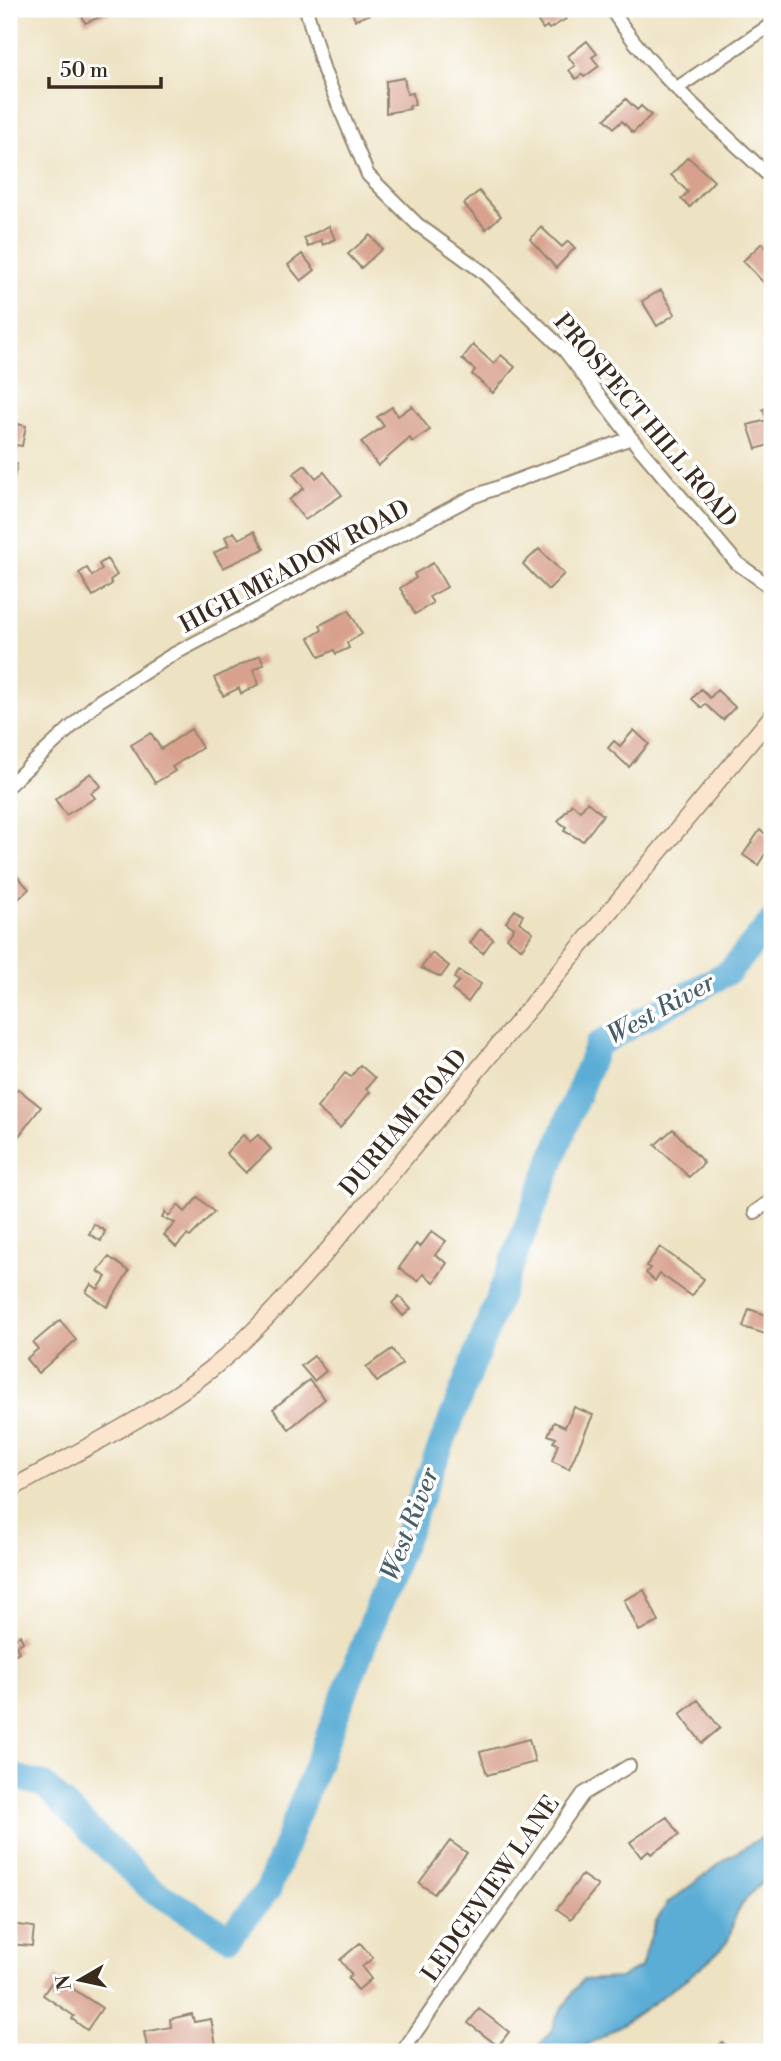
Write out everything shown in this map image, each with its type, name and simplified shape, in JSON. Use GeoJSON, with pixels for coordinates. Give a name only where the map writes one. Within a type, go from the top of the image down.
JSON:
{"type":"FeatureCollection","features":[{"type":"Feature","properties":{"kind":"main road","name":"DURHAM ROAD"},"geometry":{"type":"LineString","coordinates":[[9,1490],[179,1391],[211,1369],[274,1309],[323,1256],[772,716]]}},
{"type":"Feature","properties":{"kind":"street","name":"PROSPECT HILL ROAD"},"geometry":{"type":"LineString","coordinates":[[306,9],[324,71],[368,175],[416,224],[484,273],[565,351],[631,438],[737,563],[772,587]]}},
{"type":"Feature","properties":{"kind":"street"},"geometry":{"type":"LineString","coordinates":[[611,9],[626,33],[677,88],[772,178]]}},
{"type":"Feature","properties":{"kind":"street"},"geometry":{"type":"LineString","coordinates":[[677,88],[772,24]]}},
{"type":"Feature","properties":{"kind":"street","name":"HIGH MEADOW ROAD"},"geometry":{"type":"LineString","coordinates":[[9,785],[99,701],[172,655],[472,497],[631,438]]}},
{"type":"Feature","properties":{"kind":"street"},"geometry":{"type":"LineString","coordinates":[[755,1212],[772,1200]]}},
{"type":"Feature","properties":{"kind":"street","name":"LEDGEVIEW LANE"},"geometry":{"type":"LineString","coordinates":[[402,2052],[583,1794],[629,1766]]}},
{"type":"Feature","properties":{"kind":"water"},"geometry":{"type":"Polygon","coordinates":[[[772,1831],[772,1875],[745,1900],[734,1920],[728,1940],[720,1950],[661,1997],[586,2045],[583,2052],[534,2052],[554,2027],[555,2019],[582,1980],[620,1978],[641,1967],[656,1921],[668,1903],[729,1857],[772,1831]]]}},
{"type":"Feature","properties":{"kind":"building"},"geometry":{"type":"Polygon","coordinates":[[[79,9],[121,9],[85,23],[79,9]]]}},
{"type":"Feature","properties":{"kind":"building"},"geometry":{"type":"Polygon","coordinates":[[[351,9],[384,9],[355,20],[351,9]]]}},
{"type":"Feature","properties":{"kind":"building"},"geometry":{"type":"Polygon","coordinates":[[[537,9],[559,9],[566,19],[549,29],[547,26],[543,29],[537,20],[542,17],[537,9]]]}},
{"type":"Feature","properties":{"kind":"building"},"geometry":{"type":"Polygon","coordinates":[[[587,41],[597,54],[592,57],[599,66],[584,77],[582,74],[576,79],[569,70],[575,66],[568,56],[587,41]]]}},
{"type":"Feature","properties":{"kind":"building"},"geometry":{"type":"Polygon","coordinates":[[[404,78],[407,94],[413,93],[415,105],[409,106],[410,109],[386,113],[386,81],[404,78]]]}},
{"type":"Feature","properties":{"kind":"building"},"geometry":{"type":"Polygon","coordinates":[[[626,99],[637,110],[641,106],[651,115],[633,133],[622,121],[614,128],[605,119],[626,99]]]}},
{"type":"Feature","properties":{"kind":"building"},"geometry":{"type":"Polygon","coordinates":[[[688,157],[714,181],[690,207],[681,199],[688,192],[671,175],[688,157]]]}},
{"type":"Feature","properties":{"kind":"building"},"geometry":{"type":"Polygon","coordinates":[[[479,191],[501,216],[486,229],[464,204],[479,191]]]}},
{"type":"Feature","properties":{"kind":"building"},"geometry":{"type":"Polygon","coordinates":[[[329,226],[335,239],[323,245],[321,240],[308,247],[304,238],[329,226]]]}},
{"type":"Feature","properties":{"kind":"building"},"geometry":{"type":"Polygon","coordinates":[[[541,227],[562,247],[568,241],[575,248],[556,268],[530,239],[541,227]]]}},
{"type":"Feature","properties":{"kind":"building"},"geometry":{"type":"Polygon","coordinates":[[[370,235],[382,249],[361,268],[348,254],[370,235]]]}},
{"type":"Feature","properties":{"kind":"building"},"geometry":{"type":"Polygon","coordinates":[[[762,243],[772,255],[767,263],[772,275],[764,283],[743,261],[762,243]]]}},
{"type":"Feature","properties":{"kind":"building"},"geometry":{"type":"Polygon","coordinates":[[[302,254],[315,270],[301,281],[288,265],[302,254]]]}},
{"type":"Feature","properties":{"kind":"building"},"geometry":{"type":"Polygon","coordinates":[[[661,290],[675,314],[657,326],[642,301],[661,290]]]}},
{"type":"Feature","properties":{"kind":"building"},"geometry":{"type":"Polygon","coordinates":[[[473,345],[494,364],[501,355],[515,367],[493,393],[472,374],[475,370],[462,359],[473,345]]]}},
{"type":"Feature","properties":{"kind":"building"},"geometry":{"type":"Polygon","coordinates":[[[412,406],[430,430],[412,442],[410,438],[378,466],[361,442],[384,426],[377,417],[392,407],[398,416],[412,406]]]}},
{"type":"Feature","properties":{"kind":"building"},"geometry":{"type":"Polygon","coordinates":[[[772,406],[772,444],[756,449],[748,425],[767,420],[763,409],[772,406]]]}},
{"type":"Feature","properties":{"kind":"building"},"geometry":{"type":"Polygon","coordinates":[[[9,422],[26,426],[22,446],[16,445],[12,463],[17,464],[14,478],[9,476],[9,422]]]}},
{"type":"Feature","properties":{"kind":"building"},"geometry":{"type":"Polygon","coordinates":[[[305,465],[316,478],[324,472],[342,495],[305,520],[289,500],[304,488],[293,474],[305,465]]]}},
{"type":"Feature","properties":{"kind":"building"},"geometry":{"type":"Polygon","coordinates":[[[254,531],[264,549],[223,568],[214,553],[229,545],[225,537],[234,532],[239,539],[254,531]]]}},
{"type":"Feature","properties":{"kind":"building"},"geometry":{"type":"Polygon","coordinates":[[[539,549],[564,574],[548,590],[523,564],[539,549]]]}},
{"type":"Feature","properties":{"kind":"building"},"geometry":{"type":"Polygon","coordinates":[[[107,559],[117,575],[110,580],[112,584],[93,596],[79,573],[87,568],[92,576],[102,569],[99,564],[107,559]]]}},
{"type":"Feature","properties":{"kind":"building"},"geometry":{"type":"Polygon","coordinates":[[[433,563],[447,587],[429,597],[433,603],[415,614],[400,588],[416,578],[414,574],[433,563]]]}},
{"type":"Feature","properties":{"kind":"building"},"geometry":{"type":"Polygon","coordinates":[[[349,610],[362,634],[347,643],[349,648],[336,654],[334,650],[320,657],[309,638],[322,630],[320,625],[349,610]]]}},
{"type":"Feature","properties":{"kind":"building"},"geometry":{"type":"Polygon","coordinates":[[[260,655],[264,664],[253,670],[259,684],[241,694],[239,688],[223,696],[214,678],[260,655]]]}},
{"type":"Feature","properties":{"kind":"building"},"geometry":{"type":"Polygon","coordinates":[[[701,689],[710,698],[717,690],[735,707],[723,720],[705,704],[702,708],[692,699],[701,689]]]}},
{"type":"Feature","properties":{"kind":"building"},"geometry":{"type":"Polygon","coordinates":[[[191,729],[202,748],[172,767],[175,771],[155,783],[131,745],[151,733],[161,749],[191,729]]]}},
{"type":"Feature","properties":{"kind":"building"},"geometry":{"type":"Polygon","coordinates":[[[634,730],[649,744],[629,767],[608,748],[614,741],[620,746],[634,730]]]}},
{"type":"Feature","properties":{"kind":"building"},"geometry":{"type":"Polygon","coordinates":[[[91,773],[101,786],[91,793],[95,798],[66,815],[55,799],[91,773]]]}},
{"type":"Feature","properties":{"kind":"building"},"geometry":{"type":"Polygon","coordinates":[[[587,802],[603,815],[583,841],[564,831],[566,827],[558,821],[572,804],[580,811],[587,802]]]}},
{"type":"Feature","properties":{"kind":"building"},"geometry":{"type":"Polygon","coordinates":[[[760,830],[772,838],[772,843],[758,865],[743,855],[760,830]]]}},
{"type":"Feature","properties":{"kind":"building"},"geometry":{"type":"Polygon","coordinates":[[[17,876],[29,889],[9,908],[9,884],[17,876]]]}},
{"type":"Feature","properties":{"kind":"building"},"geometry":{"type":"Polygon","coordinates":[[[515,910],[523,915],[519,922],[533,932],[522,949],[507,938],[514,928],[506,922],[515,910]]]}},
{"type":"Feature","properties":{"kind":"building"},"geometry":{"type":"Polygon","coordinates":[[[480,929],[493,939],[483,953],[470,943],[480,929]]]}},
{"type":"Feature","properties":{"kind":"building"},"geometry":{"type":"Polygon","coordinates":[[[432,953],[449,966],[441,977],[421,968],[432,953]]]}},
{"type":"Feature","properties":{"kind":"building"},"geometry":{"type":"Polygon","coordinates":[[[459,971],[481,984],[468,1002],[452,990],[459,981],[454,978],[459,971]]]}},
{"type":"Feature","properties":{"kind":"building"},"geometry":{"type":"Polygon","coordinates":[[[360,1065],[375,1078],[366,1089],[370,1092],[340,1128],[317,1108],[345,1073],[351,1077],[360,1065]]]}},
{"type":"Feature","properties":{"kind":"building"},"geometry":{"type":"Polygon","coordinates":[[[18,1089],[41,1107],[18,1137],[9,1130],[9,1115],[15,1107],[9,1101],[18,1089]]]}},
{"type":"Feature","properties":{"kind":"building"},"geometry":{"type":"Polygon","coordinates":[[[673,1129],[704,1163],[689,1177],[655,1145],[673,1129]]]}},
{"type":"Feature","properties":{"kind":"building"},"geometry":{"type":"Polygon","coordinates":[[[243,1135],[250,1142],[258,1135],[271,1149],[246,1173],[226,1153],[243,1135]]]}},
{"type":"Feature","properties":{"kind":"building"},"geometry":{"type":"Polygon","coordinates":[[[198,1197],[214,1212],[190,1237],[187,1235],[176,1247],[164,1235],[175,1223],[162,1218],[165,1212],[169,1216],[178,1205],[185,1212],[198,1197]]]}},
{"type":"Feature","properties":{"kind":"building"},"geometry":{"type":"Polygon","coordinates":[[[94,1224],[105,1231],[101,1241],[89,1234],[94,1224]]]}},
{"type":"Feature","properties":{"kind":"building"},"geometry":{"type":"Polygon","coordinates":[[[432,1231],[446,1241],[435,1255],[447,1263],[434,1282],[423,1274],[418,1281],[399,1268],[416,1244],[420,1247],[432,1231]]]}},
{"type":"Feature","properties":{"kind":"building"},"geometry":{"type":"Polygon","coordinates":[[[660,1247],[704,1279],[692,1296],[660,1274],[655,1281],[646,1273],[650,1268],[646,1266],[660,1247]]]}},
{"type":"Feature","properties":{"kind":"building"},"geometry":{"type":"Polygon","coordinates":[[[109,1257],[129,1271],[107,1307],[86,1292],[91,1284],[98,1289],[106,1277],[98,1271],[109,1257]]]}},
{"type":"Feature","properties":{"kind":"building"},"geometry":{"type":"Polygon","coordinates":[[[399,1296],[411,1309],[403,1316],[392,1303],[399,1296]]]}},
{"type":"Feature","properties":{"kind":"building"},"geometry":{"type":"Polygon","coordinates":[[[749,1309],[772,1317],[772,1336],[743,1327],[749,1309]]]}},
{"type":"Feature","properties":{"kind":"building"},"geometry":{"type":"Polygon","coordinates":[[[60,1320],[76,1340],[38,1373],[26,1359],[38,1349],[33,1343],[60,1320]]]}},
{"type":"Feature","properties":{"kind":"building"},"geometry":{"type":"Polygon","coordinates":[[[392,1349],[402,1364],[377,1382],[366,1367],[392,1349]]]}},
{"type":"Feature","properties":{"kind":"building"},"geometry":{"type":"Polygon","coordinates":[[[314,1356],[326,1371],[314,1381],[301,1366],[314,1356]]]}},
{"type":"Feature","properties":{"kind":"building"},"geometry":{"type":"Polygon","coordinates":[[[309,1380],[325,1399],[289,1429],[273,1409],[309,1380]]]}},
{"type":"Feature","properties":{"kind":"building"},"geometry":{"type":"Polygon","coordinates":[[[574,1407],[593,1415],[569,1469],[552,1461],[558,1444],[553,1442],[556,1438],[548,1435],[554,1422],[565,1427],[574,1407]]]}},
{"type":"Feature","properties":{"kind":"building"},"geometry":{"type":"Polygon","coordinates":[[[644,1590],[659,1622],[639,1631],[624,1600],[644,1590]]]}},
{"type":"Feature","properties":{"kind":"building"},"geometry":{"type":"Polygon","coordinates":[[[9,1633],[12,1640],[20,1635],[23,1642],[16,1646],[19,1652],[9,1658],[9,1633]]]}},
{"type":"Feature","properties":{"kind":"building"},"geometry":{"type":"Polygon","coordinates":[[[698,1700],[720,1728],[702,1743],[680,1714],[698,1700]]]}},
{"type":"Feature","properties":{"kind":"building"},"geometry":{"type":"Polygon","coordinates":[[[529,1739],[535,1762],[487,1775],[480,1752],[529,1739]]]}},
{"type":"Feature","properties":{"kind":"building"},"geometry":{"type":"Polygon","coordinates":[[[667,1817],[679,1835],[651,1854],[649,1851],[641,1857],[630,1842],[667,1817]]]}},
{"type":"Feature","properties":{"kind":"building"},"geometry":{"type":"Polygon","coordinates":[[[450,1841],[467,1853],[434,1894],[419,1883],[450,1841]]]}},
{"type":"Feature","properties":{"kind":"building"},"geometry":{"type":"Polygon","coordinates":[[[582,1875],[598,1886],[571,1919],[557,1909],[582,1875]]]}},
{"type":"Feature","properties":{"kind":"building"},"geometry":{"type":"Polygon","coordinates":[[[9,1919],[11,1924],[34,1927],[32,1946],[9,1944],[9,1919]]]}},
{"type":"Feature","properties":{"kind":"building"},"geometry":{"type":"Polygon","coordinates":[[[360,1943],[373,1958],[362,1967],[371,1979],[358,1990],[348,1978],[352,1975],[340,1960],[360,1943]]]}},
{"type":"Feature","properties":{"kind":"building"},"geometry":{"type":"Polygon","coordinates":[[[55,1977],[102,2008],[87,2030],[72,2019],[74,2016],[43,1995],[55,1977]]]}},
{"type":"Feature","properties":{"kind":"building"},"geometry":{"type":"Polygon","coordinates":[[[479,2009],[509,2032],[498,2046],[468,2023],[479,2009]]]}},
{"type":"Feature","properties":{"kind":"building"},"geometry":{"type":"Polygon","coordinates":[[[192,2014],[194,2022],[211,2019],[216,2045],[179,2052],[148,2052],[144,2032],[171,2027],[170,2019],[192,2014]]]}},
{"type":"Feature","properties":{"kind":"building"},"geometry":{"type":"Polygon","coordinates":[[[722,2042],[731,2052],[711,2052],[722,2042]]]}},
{"type":"Feature","properties":{"kind":"waterway","name":"West River"},"geometry":{"type":"LineString","coordinates":[[9,1780],[12,1776],[44,1785],[149,1888],[229,1937],[268,1890],[597,1045],[730,971],[772,921]]}}]}
